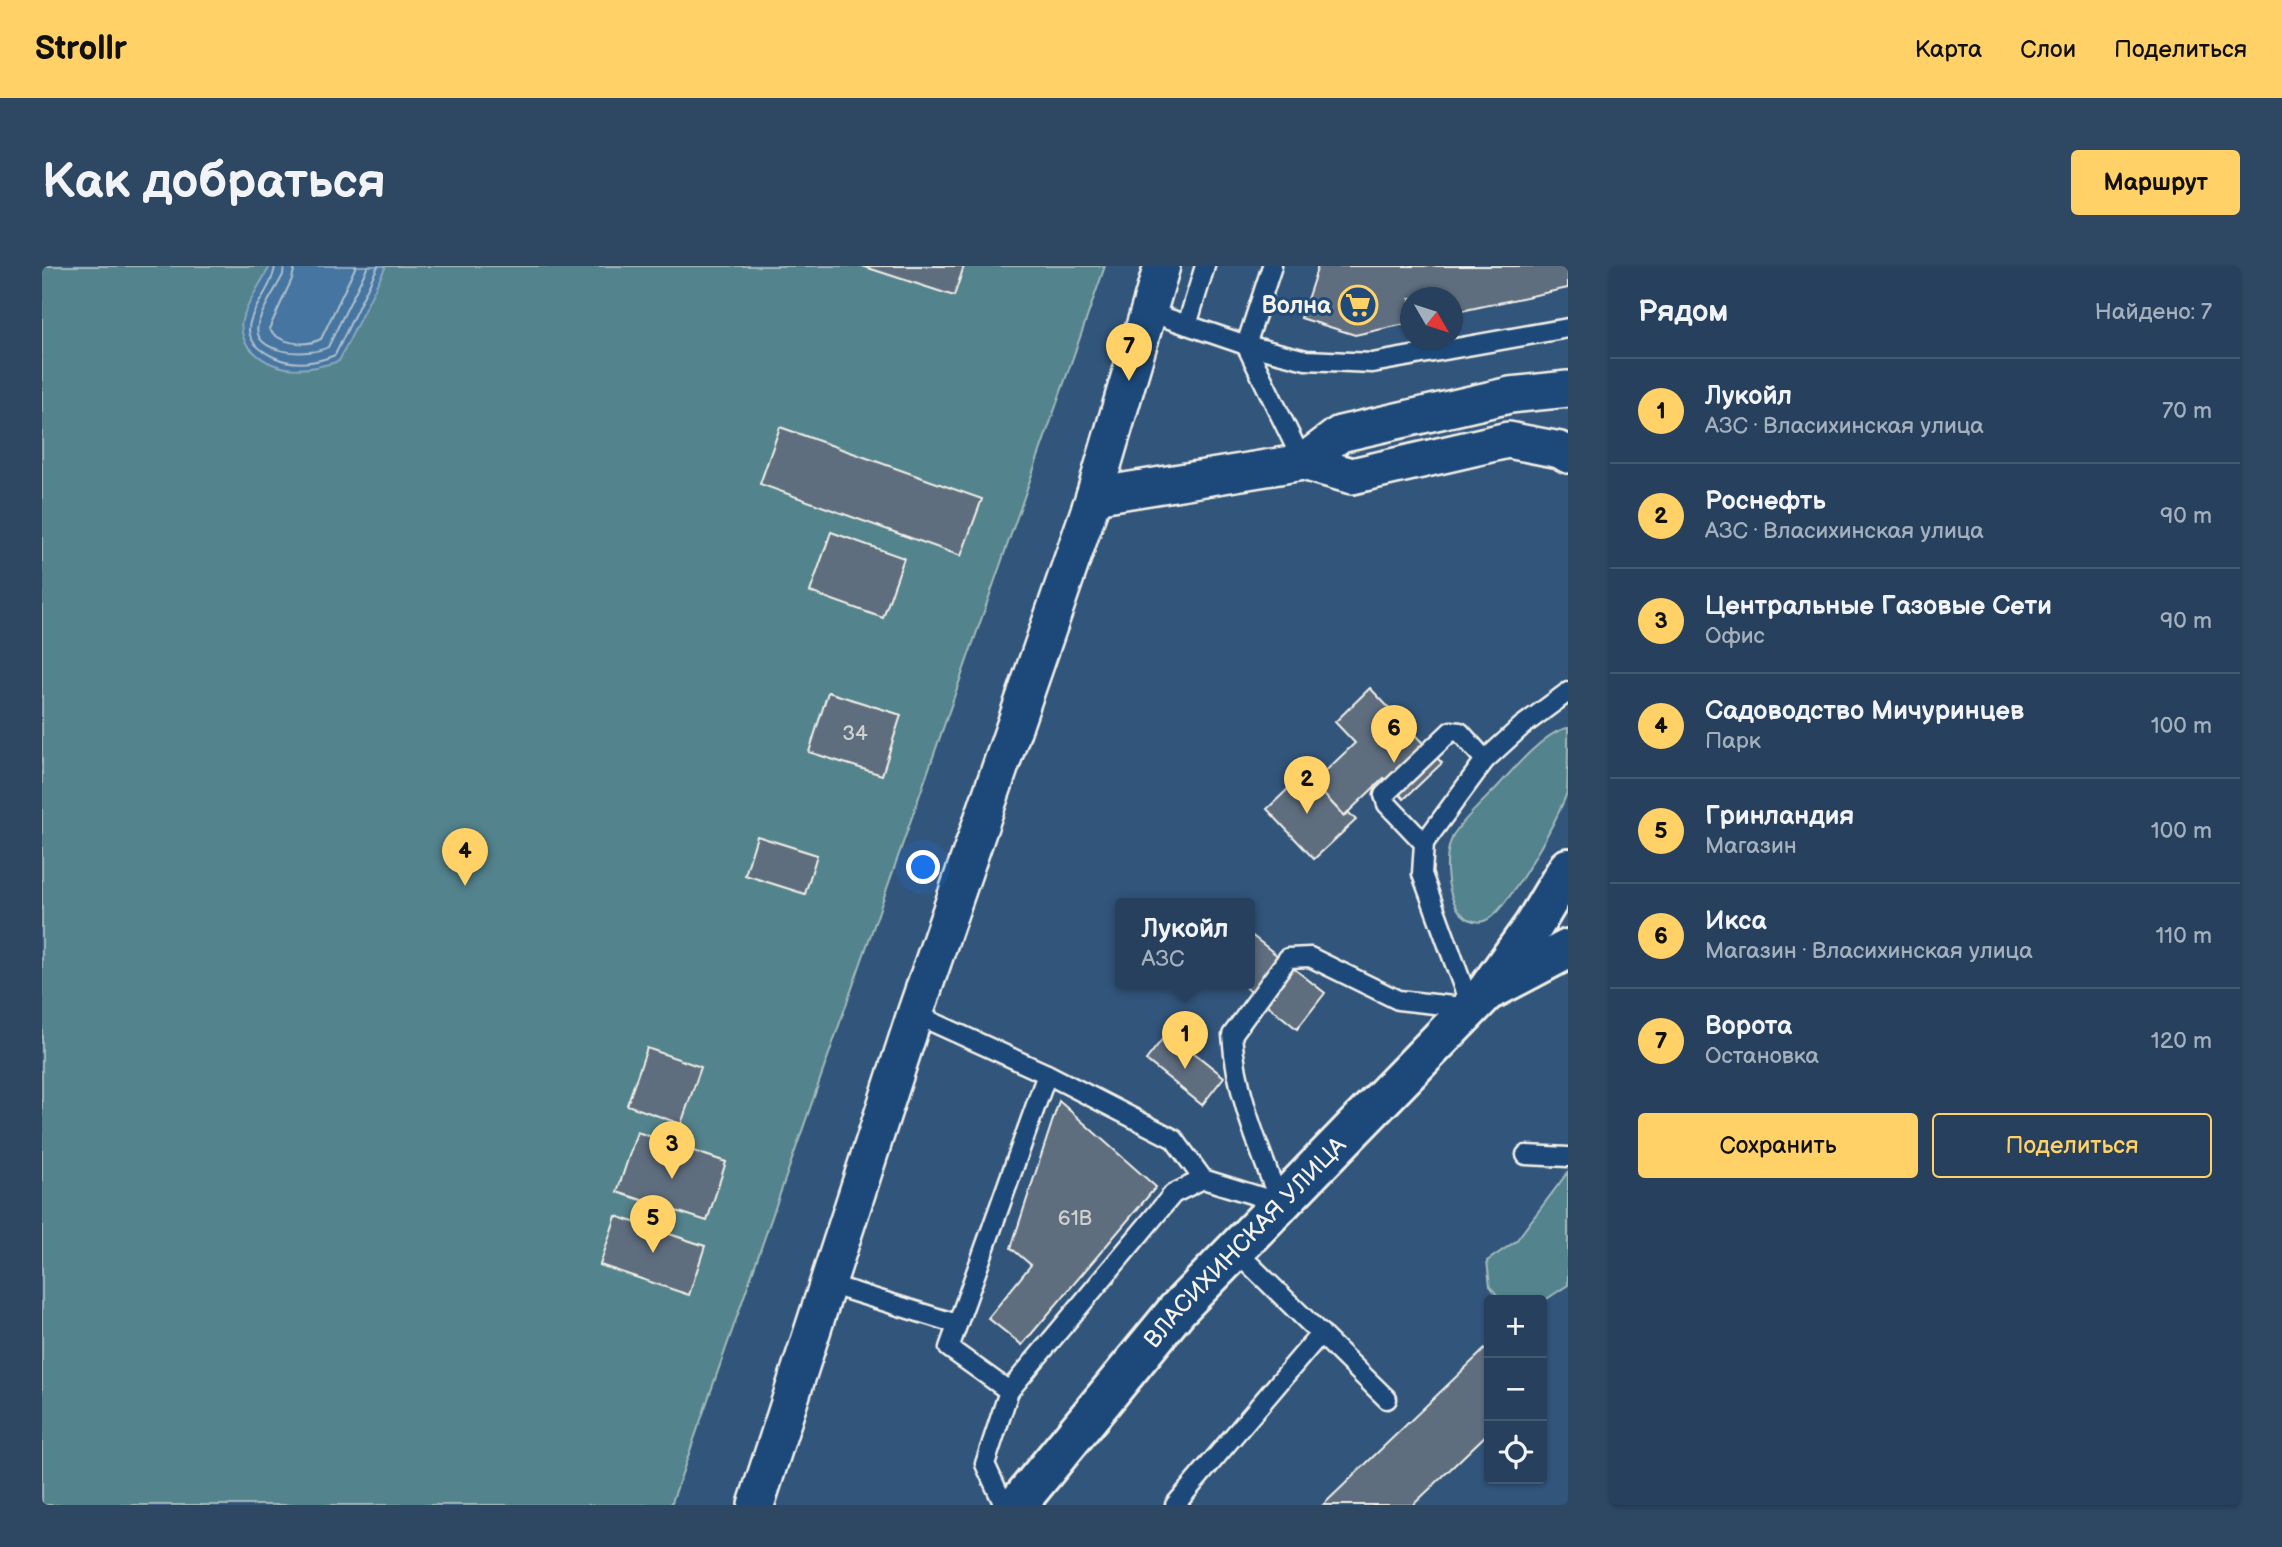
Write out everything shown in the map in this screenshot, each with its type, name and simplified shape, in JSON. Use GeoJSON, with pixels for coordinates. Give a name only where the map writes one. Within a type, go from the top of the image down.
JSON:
{"type":"FeatureCollection","features":[{"type":"Feature","properties":{"kind":"highway"},"geometry":{"type":"LineString","coordinates":[[1478,1000],[1534,925],[1568,868]]}},
{"type":"Feature","properties":{"kind":"highway"},"geometry":{"type":"LineString","coordinates":[[1478,1000],[1568,949]]}},
{"type":"Feature","properties":{"kind":"highway","name":"ВЛАСИХИНСКАЯ УЛИЦА"},"geometry":{"type":"LineString","coordinates":[[1017,1505],[1177,1310],[1478,1000]]}},
{"type":"Feature","properties":{"kind":"street"},"geometry":{"type":"LineString","coordinates":[[756,1505],[915,1014],[1094,496],[1162,266]]}},
{"type":"Feature","properties":{"kind":"street"},"geometry":{"type":"LineString","coordinates":[[1303,462],[1340,434],[1510,394],[1568,388]]}},
{"type":"Feature","properties":{"kind":"street"},"geometry":{"type":"LineString","coordinates":[[1094,496],[1303,462],[1352,476],[1508,439],[1560,450],[1568,455]]}},
{"type":"Feature","properties":{"kind":"lane"},"geometry":{"type":"LineString","coordinates":[[1187,325],[1205,266]]}},
{"type":"Feature","properties":{"kind":"lane"},"geometry":{"type":"LineString","coordinates":[[1272,266],[1247,345],[1303,462]]}},
{"type":"Feature","properties":{"kind":"lane"},"geometry":{"type":"LineString","coordinates":[[1149,312],[1247,345],[1306,360],[1372,363],[1568,328]]}},
{"type":"Feature","properties":{"kind":"lane"},"geometry":{"type":"LineString","coordinates":[[1280,1203],[1250,1125],[1234,1062],[1232,1035],[1288,958],[1310,957],[1398,1000],[1478,1000],[1422,874],[1423,843],[1485,761],[1522,726],[1568,692]]}},
{"type":"Feature","properties":{"kind":"lane"},"geometry":{"type":"LineString","coordinates":[[1423,843],[1387,804],[1384,795],[1451,731],[1460,732],[1485,761]]}},
{"type":"Feature","properties":{"kind":"lane"},"geometry":{"type":"LineString","coordinates":[[915,1014],[1047,1074],[1174,1139],[1203,1179],[1280,1203]]}},
{"type":"Feature","properties":{"kind":"lane"},"geometry":{"type":"LineString","coordinates":[[1009,1391],[949,1348],[1047,1074]]}},
{"type":"Feature","properties":{"kind":"lane"},"geometry":{"type":"LineString","coordinates":[[1526,1155],[1568,1157]]}},
{"type":"Feature","properties":{"kind":"lane"},"geometry":{"type":"LineString","coordinates":[[1004,1505],[985,1464],[1009,1391],[1173,1194],[1203,1179]]}},
{"type":"Feature","properties":{"kind":"lane"},"geometry":{"type":"LineString","coordinates":[[1235,1250],[1387,1399]]}},
{"type":"Feature","properties":{"kind":"lane"},"geometry":{"type":"LineString","coordinates":[[828,1284],[957,1324]]}},
{"type":"Feature","properties":{"kind":"lane"},"geometry":{"type":"LineString","coordinates":[[1175,1505],[1321,1333]]}},
{"type":"Feature","properties":{"kind":"green space"},"geometry":{"type":"Polygon","coordinates":[[[42,266],[1105,266],[671,1505],[42,1505],[42,266]]]}},
{"type":"Feature","properties":{"kind":"green space"},"geometry":{"type":"Polygon","coordinates":[[[1568,728],[1567,792],[1554,821],[1518,884],[1494,915],[1484,921],[1469,919],[1457,908],[1448,883],[1448,853],[1453,836],[1467,817],[1531,751],[1550,735],[1568,728]]]}},
{"type":"Feature","properties":{"kind":"green space"},"geometry":{"type":"Polygon","coordinates":[[[1568,1172],[1568,1285],[1547,1299],[1547,1295],[1497,1295],[1490,1286],[1487,1261],[1516,1241],[1568,1172]]]}},
{"type":"Feature","properties":{"kind":"water"},"geometry":{"type":"Polygon","coordinates":[[[270,266],[386,266],[339,361],[290,369],[268,362],[248,346],[242,334],[242,320],[270,266]]]}},
{"type":"Feature","properties":{"kind":"building"},"geometry":{"type":"Polygon","coordinates":[[[862,266],[964,266],[954,296],[862,266]]]}},
{"type":"Feature","properties":{"kind":"building","name":"Волна"},"geometry":{"type":"Polygon","coordinates":[[[1318,266],[1568,266],[1568,288],[1463,311],[1463,287],[1400,287],[1400,325],[1355,335],[1301,318],[1318,266]]]}},
{"type":"Feature","properties":{"kind":"building"},"geometry":{"type":"Polygon","coordinates":[[[780,427],[982,499],[961,556],[760,484],[780,427]]]}},
{"type":"Feature","properties":{"kind":"building"},"geometry":{"type":"Polygon","coordinates":[[[831,532],[904,558],[883,618],[810,592],[831,532]]]}},
{"type":"Feature","properties":{"kind":"building"},"geometry":{"type":"Polygon","coordinates":[[[1370,688],[1442,763],[1404,799],[1384,778],[1344,816],[1313,783],[1355,743],[1335,722],[1370,688]]]}},
{"type":"Feature","properties":{"kind":"building"},"geometry":{"type":"Polygon","coordinates":[[[828,692],[901,715],[882,775],[809,752],[828,692]]]}},
{"type":"Feature","properties":{"kind":"building"},"geometry":{"type":"Polygon","coordinates":[[[1309,769],[1318,778],[1313,783],[1344,816],[1348,812],[1356,820],[1314,859],[1267,809],[1309,769]]]}},
{"type":"Feature","properties":{"kind":"building"},"geometry":{"type":"Polygon","coordinates":[[[757,836],[817,855],[805,894],[745,875],[757,836]]]}},
{"type":"Feature","properties":{"kind":"building"},"geometry":{"type":"Polygon","coordinates":[[[1255,938],[1325,993],[1297,1029],[1247,989],[1255,989],[1255,938]]]}},
{"type":"Feature","properties":{"kind":"building"},"geometry":{"type":"Polygon","coordinates":[[[1168,1032],[1224,1077],[1202,1105],[1146,1060],[1168,1032]]]}},
{"type":"Feature","properties":{"kind":"building"},"geometry":{"type":"Polygon","coordinates":[[[647,1048],[701,1067],[681,1124],[627,1105],[647,1048]]]}},
{"type":"Feature","properties":{"kind":"building"},"geometry":{"type":"Polygon","coordinates":[[[1059,1101],[1156,1187],[1022,1345],[988,1318],[1031,1265],[1011,1248],[1059,1101]]]}},
{"type":"Feature","properties":{"kind":"building"},"geometry":{"type":"Polygon","coordinates":[[[637,1132],[726,1162],[707,1221],[617,1192],[637,1132]]]}},
{"type":"Feature","properties":{"kind":"building"},"geometry":{"type":"Polygon","coordinates":[[[616,1216],[705,1246],[689,1295],[600,1265],[616,1216]]]}},
{"type":"Feature","properties":{"kind":"building"},"geometry":{"type":"Polygon","coordinates":[[[1484,1350],[1484,1437],[1413,1505],[1323,1505],[1484,1350]]]}},
{"type":"Feature","properties":{"kind":"place","name":"Волна"},"geometry":{"type":"Point","coordinates":[1358,305]}},
{"type":"Feature","properties":{"kind":"place","name":"Ворота"},"geometry":{"type":"Point","coordinates":[1129,381]}},
{"type":"Feature","properties":{"kind":"place","name":"Икса"},"geometry":{"type":"Point","coordinates":[1394,763]}},
{"type":"Feature","properties":{"kind":"place","name":"Роснефть"},"geometry":{"type":"Point","coordinates":[1307,814]}},
{"type":"Feature","properties":{"kind":"place","name":"Садоводство Мичуринцев"},"geometry":{"type":"Point","coordinates":[465,886]}},
{"type":"Feature","properties":{"kind":"place","name":"Лукойл"},"geometry":{"type":"Point","coordinates":[1185,1069]}},
{"type":"Feature","properties":{"kind":"place","name":"Центральные Газовые Сети"},"geometry":{"type":"Point","coordinates":[672,1179]}},
{"type":"Feature","properties":{"kind":"place","name":"Гринландия"},"geometry":{"type":"Point","coordinates":[653,1253]}}]}
